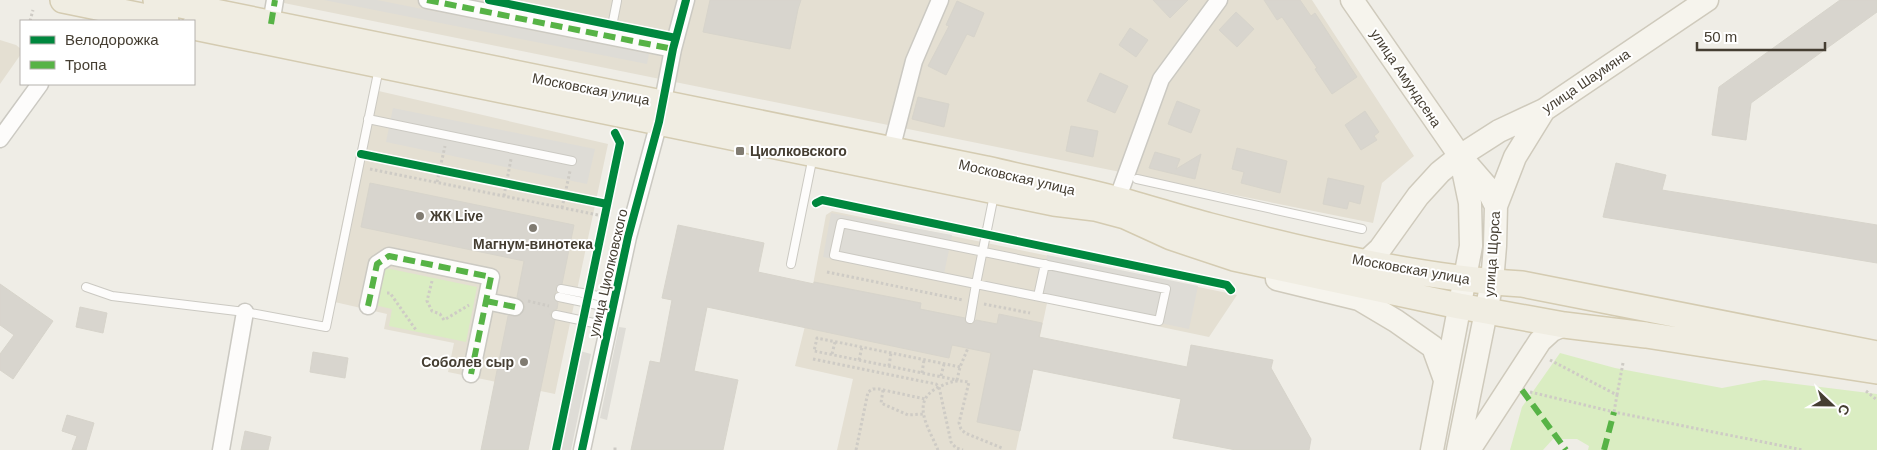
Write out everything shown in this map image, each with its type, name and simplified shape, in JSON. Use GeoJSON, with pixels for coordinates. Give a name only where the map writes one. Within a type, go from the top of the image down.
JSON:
{"type":"FeatureCollection","features":[{"type":"Feature","properties":{"kind":"main road","name":"Московская улица"},"geometry":{"type":"LineString","coordinates":[[156,0],[661,113],[813,154],[1054,203],[1095,208],[1125,216],[1171,236],[1234,258],[1487,312],[1877,371]]}},
{"type":"Feature","properties":{"kind":"main road","name":"улица Амундсена"},"geometry":{"type":"LineString","coordinates":[[1352,0],[1460,156]]}},
{"type":"Feature","properties":{"kind":"main road","name":"улица Шаумяна"},"geometry":{"type":"LineString","coordinates":[[1366,262],[1380,249],[1418,196],[1434,178],[1460,156],[1499,131],[1544,110],[1707,0]]}},
{"type":"Feature","properties":{"kind":"main road"},"geometry":{"type":"LineString","coordinates":[[79,6],[160,20]]}},
{"type":"Feature","properties":{"kind":"main road","name":"Московская улица"},"geometry":{"type":"LineString","coordinates":[[195,27],[379,65],[891,150],[986,169],[1117,200],[1218,228],[1366,262],[1464,279],[1522,284],[1877,354]]}},
{"type":"Feature","properties":{"kind":"main road"},"geometry":{"type":"LineString","coordinates":[[1496,206],[1515,156],[1544,110]]}},
{"type":"Feature","properties":{"kind":"main road","name":"улица Щорса"},"geometry":{"type":"LineString","coordinates":[[1458,450],[1492,282],[1496,206],[1486,186],[1460,156]]}},
{"type":"Feature","properties":{"kind":"main road","name":"улица Щорса"},"geometry":{"type":"LineString","coordinates":[[1432,450],[1471,246],[1472,224],[1467,182],[1460,156]]}},
{"type":"Feature","properties":{"kind":"main road"},"geometry":{"type":"LineString","coordinates":[[1234,258],[1258,274],[1359,299],[1396,321],[1433,348],[1446,380]]}},
{"type":"Feature","properties":{"kind":"main road"},"geometry":{"type":"LineString","coordinates":[[1469,450],[1540,341],[1552,330],[1564,325]]}},
{"type":"Feature","properties":{"kind":"street"},"geometry":{"type":"LineString","coordinates":[[270,24],[275,0]]}},
{"type":"Feature","properties":{"kind":"street"},"geometry":{"type":"LineString","coordinates":[[427,0],[673,49]]}},
{"type":"Feature","properties":{"kind":"street","name":"улица Циолковского"},"geometry":{"type":"LineString","coordinates":[[582,450],[628,237],[661,113],[673,49],[686,0]]}},
{"type":"Feature","properties":{"kind":"street"},"geometry":{"type":"LineString","coordinates":[[891,150],[914,61],[940,0]]}},
{"type":"Feature","properties":{"kind":"street"},"geometry":{"type":"LineString","coordinates":[[1117,200],[1161,79],[1218,0]]}},
{"type":"Feature","properties":{"kind":"street"},"geometry":{"type":"LineString","coordinates":[[0,139],[39,85]]}},
{"type":"Feature","properties":{"kind":"street"},"geometry":{"type":"LineString","coordinates":[[368,306],[377,264],[389,256],[491,277],[471,374]]}},
{"type":"Feature","properties":{"kind":"street"},"geometry":{"type":"LineString","coordinates":[[486,301],[520,304]]}},
{"type":"Feature","properties":{"kind":"street"},"geometry":{"type":"LineString","coordinates":[[221,450],[245,312]]}},
{"type":"Feature","properties":{"kind":"lane"},"geometry":{"type":"LineString","coordinates":[[610,36],[617,1]]}},
{"type":"Feature","properties":{"kind":"lane"},"geometry":{"type":"LineString","coordinates":[[86,287],[112,296],[245,312],[326,327],[379,65]]}},
{"type":"Feature","properties":{"kind":"lane"},"geometry":{"type":"LineString","coordinates":[[368,119],[572,161]]}},
{"type":"Feature","properties":{"kind":"lane"},"geometry":{"type":"LineString","coordinates":[[790,264],[813,154]]}},
{"type":"Feature","properties":{"kind":"lane"},"geometry":{"type":"LineString","coordinates":[[1137,179],[1362,229]]}},
{"type":"Feature","properties":{"kind":"lane"},"geometry":{"type":"LineString","coordinates":[[970,318],[995,191]]}},
{"type":"Feature","properties":{"kind":"lane"},"geometry":{"type":"LineString","coordinates":[[841,223],[1045,264],[1166,289],[1160,321],[834,255],[841,223]]}},
{"type":"Feature","properties":{"kind":"lane"},"geometry":{"type":"LineString","coordinates":[[1038,296],[1045,264]]}},
{"type":"Feature","properties":{"kind":"lane"},"geometry":{"type":"LineString","coordinates":[[560,293],[613,304]]}},
{"type":"Feature","properties":{"kind":"lane"},"geometry":{"type":"LineString","coordinates":[[556,311],[608,326]]}},
{"type":"Feature","properties":{"kind":"path"},"geometry":{"type":"LineString","coordinates":[[30,20],[33,10]]}},
{"type":"Feature","properties":{"kind":"path"},"geometry":{"type":"LineString","coordinates":[[437,182],[447,135]]}},
{"type":"Feature","properties":{"kind":"path"},"geometry":{"type":"LineString","coordinates":[[504,196],[513,149]]}},
{"type":"Feature","properties":{"kind":"path"},"geometry":{"type":"LineString","coordinates":[[562,208],[572,161]]}},
{"type":"Feature","properties":{"kind":"path"},"geometry":{"type":"LineString","coordinates":[[359,166],[562,208],[601,214],[603,222]]}},
{"type":"Feature","properties":{"kind":"path"},"geometry":{"type":"LineString","coordinates":[[431,169],[450,172]]}},
{"type":"Feature","properties":{"kind":"path"},"geometry":{"type":"LineString","coordinates":[[497,182],[516,186]]}},
{"type":"Feature","properties":{"kind":"path"},"geometry":{"type":"LineString","coordinates":[[555,194],[574,198]]}},
{"type":"Feature","properties":{"kind":"path"},"geometry":{"type":"LineString","coordinates":[[436,266],[427,301],[432,311],[440,314],[444,320],[448,319]]}},
{"type":"Feature","properties":{"kind":"path"},"geometry":{"type":"LineString","coordinates":[[827,272],[1030,313]]}},
{"type":"Feature","properties":{"kind":"path"},"geometry":{"type":"LineString","coordinates":[[372,290],[390,293],[416,330]]}},
{"type":"Feature","properties":{"kind":"path"},"geometry":{"type":"LineString","coordinates":[[520,304],[556,311]]}},
{"type":"Feature","properties":{"kind":"path"},"geometry":{"type":"LineString","coordinates":[[960,367],[817,338],[814,351],[969,382],[959,423],[961,429],[965,433],[1002,448],[1002,450]]}},
{"type":"Feature","properties":{"kind":"path"},"geometry":{"type":"LineString","coordinates":[[832,354],[835,342]]}},
{"type":"Feature","properties":{"kind":"path"},"geometry":{"type":"LineString","coordinates":[[859,360],[862,347]]}},
{"type":"Feature","properties":{"kind":"path"},"geometry":{"type":"LineString","coordinates":[[957,380],[968,348]]}},
{"type":"Feature","properties":{"kind":"path"},"geometry":{"type":"LineString","coordinates":[[889,366],[891,353]]}},
{"type":"Feature","properties":{"kind":"path"},"geometry":{"type":"LineString","coordinates":[[1543,356],[1617,395]]}},
{"type":"Feature","properties":{"kind":"path"},"geometry":{"type":"LineString","coordinates":[[814,359],[936,384],[939,387],[951,442],[956,448],[963,450]]}},
{"type":"Feature","properties":{"kind":"path"},"geometry":{"type":"LineString","coordinates":[[922,373],[924,360]]}},
{"type":"Feature","properties":{"kind":"path"},"geometry":{"type":"LineString","coordinates":[[1614,412],[1623,362]]}},
{"type":"Feature","properties":{"kind":"path"},"geometry":{"type":"LineString","coordinates":[[941,376],[944,364]]}},
{"type":"Feature","properties":{"kind":"path"},"geometry":{"type":"LineString","coordinates":[[938,450],[923,414],[923,403],[928,393],[957,380]]}},
{"type":"Feature","properties":{"kind":"path"},"geometry":{"type":"LineString","coordinates":[[856,450],[868,392],[873,389],[883,390],[925,399]]}},
{"type":"Feature","properties":{"kind":"path"},"geometry":{"type":"LineString","coordinates":[[883,390],[881,403],[908,415],[923,414]]}},
{"type":"Feature","properties":{"kind":"path"},"geometry":{"type":"LineString","coordinates":[[1522,390],[1614,412],[1803,450]]}},
{"type":"Feature","properties":{"kind":"shaded area"},"geometry":{"type":"Polygon","coordinates":[[[269,0],[1312,0],[1414,156],[1382,183],[1373,223],[269,0]]]}},
{"type":"Feature","properties":{"kind":"shaded area"},"geometry":{"type":"Polygon","coordinates":[[[324,0],[377,0],[649,54],[647,64],[324,0]]]}},
{"type":"Feature","properties":{"kind":"shaded area"},"geometry":{"type":"Polygon","coordinates":[[[447,0],[476,0],[663,37],[662,43],[447,0]]]}},
{"type":"Feature","properties":{"kind":"shaded area"},"geometry":{"type":"Polygon","coordinates":[[[0,40],[16,45],[20,48],[20,55],[0,84],[0,40]]]}},
{"type":"Feature","properties":{"kind":"shaded area"},"geometry":{"type":"Polygon","coordinates":[[[370,89],[608,144],[555,394],[448,372],[454,343],[384,329],[387,314],[326,300],[370,89]]]}},
{"type":"Feature","properties":{"kind":"shaded area"},"geometry":{"type":"Polygon","coordinates":[[[393,108],[595,149],[587,184],[386,142],[393,108]]]}},
{"type":"Feature","properties":{"kind":"shaded area"},"geometry":{"type":"Polygon","coordinates":[[[832,211],[1237,295],[1209,337],[1047,303],[1016,450],[837,450],[853,379],[795,366],[806,322],[826,215],[832,211]]]}},
{"type":"Feature","properties":{"kind":"shaded area"},"geometry":{"type":"Polygon","coordinates":[[[831,213],[952,235],[943,279],[823,257],[831,213]]]}},
{"type":"Feature","properties":{"kind":"shaded area"},"geometry":{"type":"Polygon","coordinates":[[[1047,255],[1198,286],[1189,329],[1038,298],[1047,255]]]}},
{"type":"Feature","properties":{"kind":"shaded area"},"geometry":{"type":"Polygon","coordinates":[[[619,327],[626,328],[607,420],[600,418],[619,327]]]}},
{"type":"Feature","properties":{"kind":"shaded area"},"geometry":{"type":"Polygon","coordinates":[[[580,351],[591,354],[571,450],[560,450],[580,351]]]}},
{"type":"Feature","properties":{"kind":"green space"},"geometry":{"type":"Polygon","coordinates":[[[381,267],[477,287],[466,342],[389,326],[392,309],[374,305],[381,267]]]}},
{"type":"Feature","properties":{"kind":"green space"},"geometry":{"type":"Polygon","coordinates":[[[1560,353],[1615,368],[1722,388],[1764,380],[1877,394],[1877,450],[1588,450],[1589,446],[1577,439],[1553,439],[1543,450],[1510,450],[1522,407],[1560,353]]]}},
{"type":"Feature","properties":{"kind":"building"},"geometry":{"type":"Polygon","coordinates":[[[710,0],[801,0],[790,49],[703,32],[710,0]]]}},
{"type":"Feature","properties":{"kind":"building"},"geometry":{"type":"Polygon","coordinates":[[[1153,0],[1188,0],[1170,18],[1153,0]]]}},
{"type":"Feature","properties":{"kind":"building"},"geometry":{"type":"Polygon","coordinates":[[[1264,0],[1300,0],[1311,16],[1315,13],[1357,77],[1332,94],[1315,69],[1317,68],[1282,17],[1277,20],[1264,0]]]}},
{"type":"Feature","properties":{"kind":"building"},"geometry":{"type":"Polygon","coordinates":[[[1840,0],[1877,0],[1877,12],[1751,103],[1746,140],[1712,135],[1719,87],[1840,0]]]}},
{"type":"Feature","properties":{"kind":"building"},"geometry":{"type":"Polygon","coordinates":[[[957,1],[984,13],[974,37],[967,34],[946,75],[928,66],[949,26],[946,25],[957,1]]]}},
{"type":"Feature","properties":{"kind":"building"},"geometry":{"type":"Polygon","coordinates":[[[1236,12],[1254,29],[1237,47],[1219,30],[1236,12]]]}},
{"type":"Feature","properties":{"kind":"building"},"geometry":{"type":"Polygon","coordinates":[[[1130,28],[1148,40],[1136,57],[1119,45],[1130,28]]]}},
{"type":"Feature","properties":{"kind":"building"},"geometry":{"type":"Polygon","coordinates":[[[1100,73],[1128,86],[1115,113],[1087,101],[1100,73]]]}},
{"type":"Feature","properties":{"kind":"building"},"geometry":{"type":"Polygon","coordinates":[[[918,97],[949,104],[944,127],[912,119],[918,97]]]}},
{"type":"Feature","properties":{"kind":"building"},"geometry":{"type":"Polygon","coordinates":[[[1177,101],[1200,110],[1191,133],[1168,124],[1177,101]]]}},
{"type":"Feature","properties":{"kind":"building"},"geometry":{"type":"Polygon","coordinates":[[[1365,111],[1379,132],[1374,136],[1377,140],[1361,150],[1345,125],[1365,111]]]}},
{"type":"Feature","properties":{"kind":"building"},"geometry":{"type":"Polygon","coordinates":[[[1071,126],[1098,131],[1093,157],[1066,151],[1071,126]]]}},
{"type":"Feature","properties":{"kind":"building"},"geometry":{"type":"Polygon","coordinates":[[[1237,148],[1287,161],[1280,193],[1241,183],[1244,172],[1232,169],[1237,148]]]}},
{"type":"Feature","properties":{"kind":"building"},"geometry":{"type":"Polygon","coordinates":[[[1155,152],[1180,159],[1176,169],[1201,154],[1195,179],[1149,168],[1155,152]]]}},
{"type":"Feature","properties":{"kind":"building"},"geometry":{"type":"Polygon","coordinates":[[[1616,163],[1666,175],[1662,190],[1877,225],[1877,263],[1603,217],[1616,163]]]}},
{"type":"Feature","properties":{"kind":"building"},"geometry":{"type":"Polygon","coordinates":[[[1328,178],[1364,186],[1360,204],[1349,201],[1347,209],[1323,204],[1328,178]]]}},
{"type":"Feature","properties":{"kind":"building"},"geometry":{"type":"Polygon","coordinates":[[[370,183],[574,225],[562,284],[556,286],[554,295],[554,299],[558,303],[557,309],[550,314],[555,320],[528,450],[481,450],[508,316],[519,316],[525,309],[524,303],[517,297],[524,261],[361,227],[370,183]]]}},
{"type":"Feature","properties":{"kind":"building"},"geometry":{"type":"Polygon","coordinates":[[[678,225],[764,243],[758,272],[921,303],[920,309],[965,318],[965,321],[969,324],[976,320],[997,324],[999,314],[1042,323],[1039,337],[1187,367],[1191,345],[1273,360],[1271,368],[1311,439],[1309,450],[1236,450],[1173,438],[1181,399],[1033,369],[1020,431],[977,422],[991,353],[952,345],[949,358],[707,307],[694,371],[738,380],[723,450],[631,450],[650,361],[660,363],[672,300],[662,298],[678,225]]]}},
{"type":"Feature","properties":{"kind":"building"},"geometry":{"type":"Polygon","coordinates":[[[0,284],[53,321],[13,379],[0,370],[0,354],[14,335],[0,325],[0,284]]]}},
{"type":"Feature","properties":{"kind":"building"},"geometry":{"type":"Polygon","coordinates":[[[80,307],[107,313],[103,333],[76,327],[80,307]]]}},
{"type":"Feature","properties":{"kind":"building"},"geometry":{"type":"Polygon","coordinates":[[[313,352],[348,358],[345,378],[310,372],[313,352]]]}},
{"type":"Feature","properties":{"kind":"building"},"geometry":{"type":"Polygon","coordinates":[[[67,415],[94,423],[86,450],[72,450],[77,436],[62,431],[67,415]]]}},
{"type":"Feature","properties":{"kind":"building"},"geometry":{"type":"Polygon","coordinates":[[[245,431],[271,437],[268,450],[241,450],[245,431]]]}},
{"type":"Feature","properties":{"kind":"marked path"},"geometry":{"type":"LineString","coordinates":[[271,24],[275,0]]}},
{"type":"Feature","properties":{"kind":"marked path"},"geometry":{"type":"LineString","coordinates":[[427,0],[673,49]]}},
{"type":"Feature","properties":{"kind":"marked path"},"geometry":{"type":"LineString","coordinates":[[368,306],[377,264],[389,256],[491,277],[471,374]]}},
{"type":"Feature","properties":{"kind":"marked path"},"geometry":{"type":"LineString","coordinates":[[486,301],[515,307]]}},
{"type":"Feature","properties":{"kind":"marked path"},"geometry":{"type":"LineString","coordinates":[[1522,390],[1566,450]]}},
{"type":"Feature","properties":{"kind":"marked path"},"geometry":{"type":"LineString","coordinates":[[1604,450],[1614,412]]}},
{"type":"Feature","properties":{"kind":"cycle path"},"geometry":{"type":"LineString","coordinates":[[489,0],[676,38]]}},
{"type":"Feature","properties":{"kind":"cycle path"},"geometry":{"type":"LineString","coordinates":[[582,450],[628,237],[659,122],[673,49],[686,0]]}},
{"type":"Feature","properties":{"kind":"cycle path"},"geometry":{"type":"LineString","coordinates":[[556,450],[620,143],[615,133]]}},
{"type":"Feature","properties":{"kind":"cycle path"},"geometry":{"type":"LineString","coordinates":[[361,154],[607,204]]}},
{"type":"Feature","properties":{"kind":"cycle path"},"geometry":{"type":"LineString","coordinates":[[816,203],[822,200],[1227,285],[1231,290]]}},
{"type":"Feature","properties":{"kind":"place","name":"Циолковского"},"geometry":{"type":"Point","coordinates":[740,151]}},
{"type":"Feature","properties":{"kind":"place","name":"ЖК Live"},"geometry":{"type":"Point","coordinates":[420,216]}},
{"type":"Feature","properties":{"kind":"place","name":"Магнум-винотека"},"geometry":{"type":"Point","coordinates":[533,228]}},
{"type":"Feature","properties":{"kind":"place","name":"Соболев сыр"},"geometry":{"type":"Point","coordinates":[524,362]}}]}
